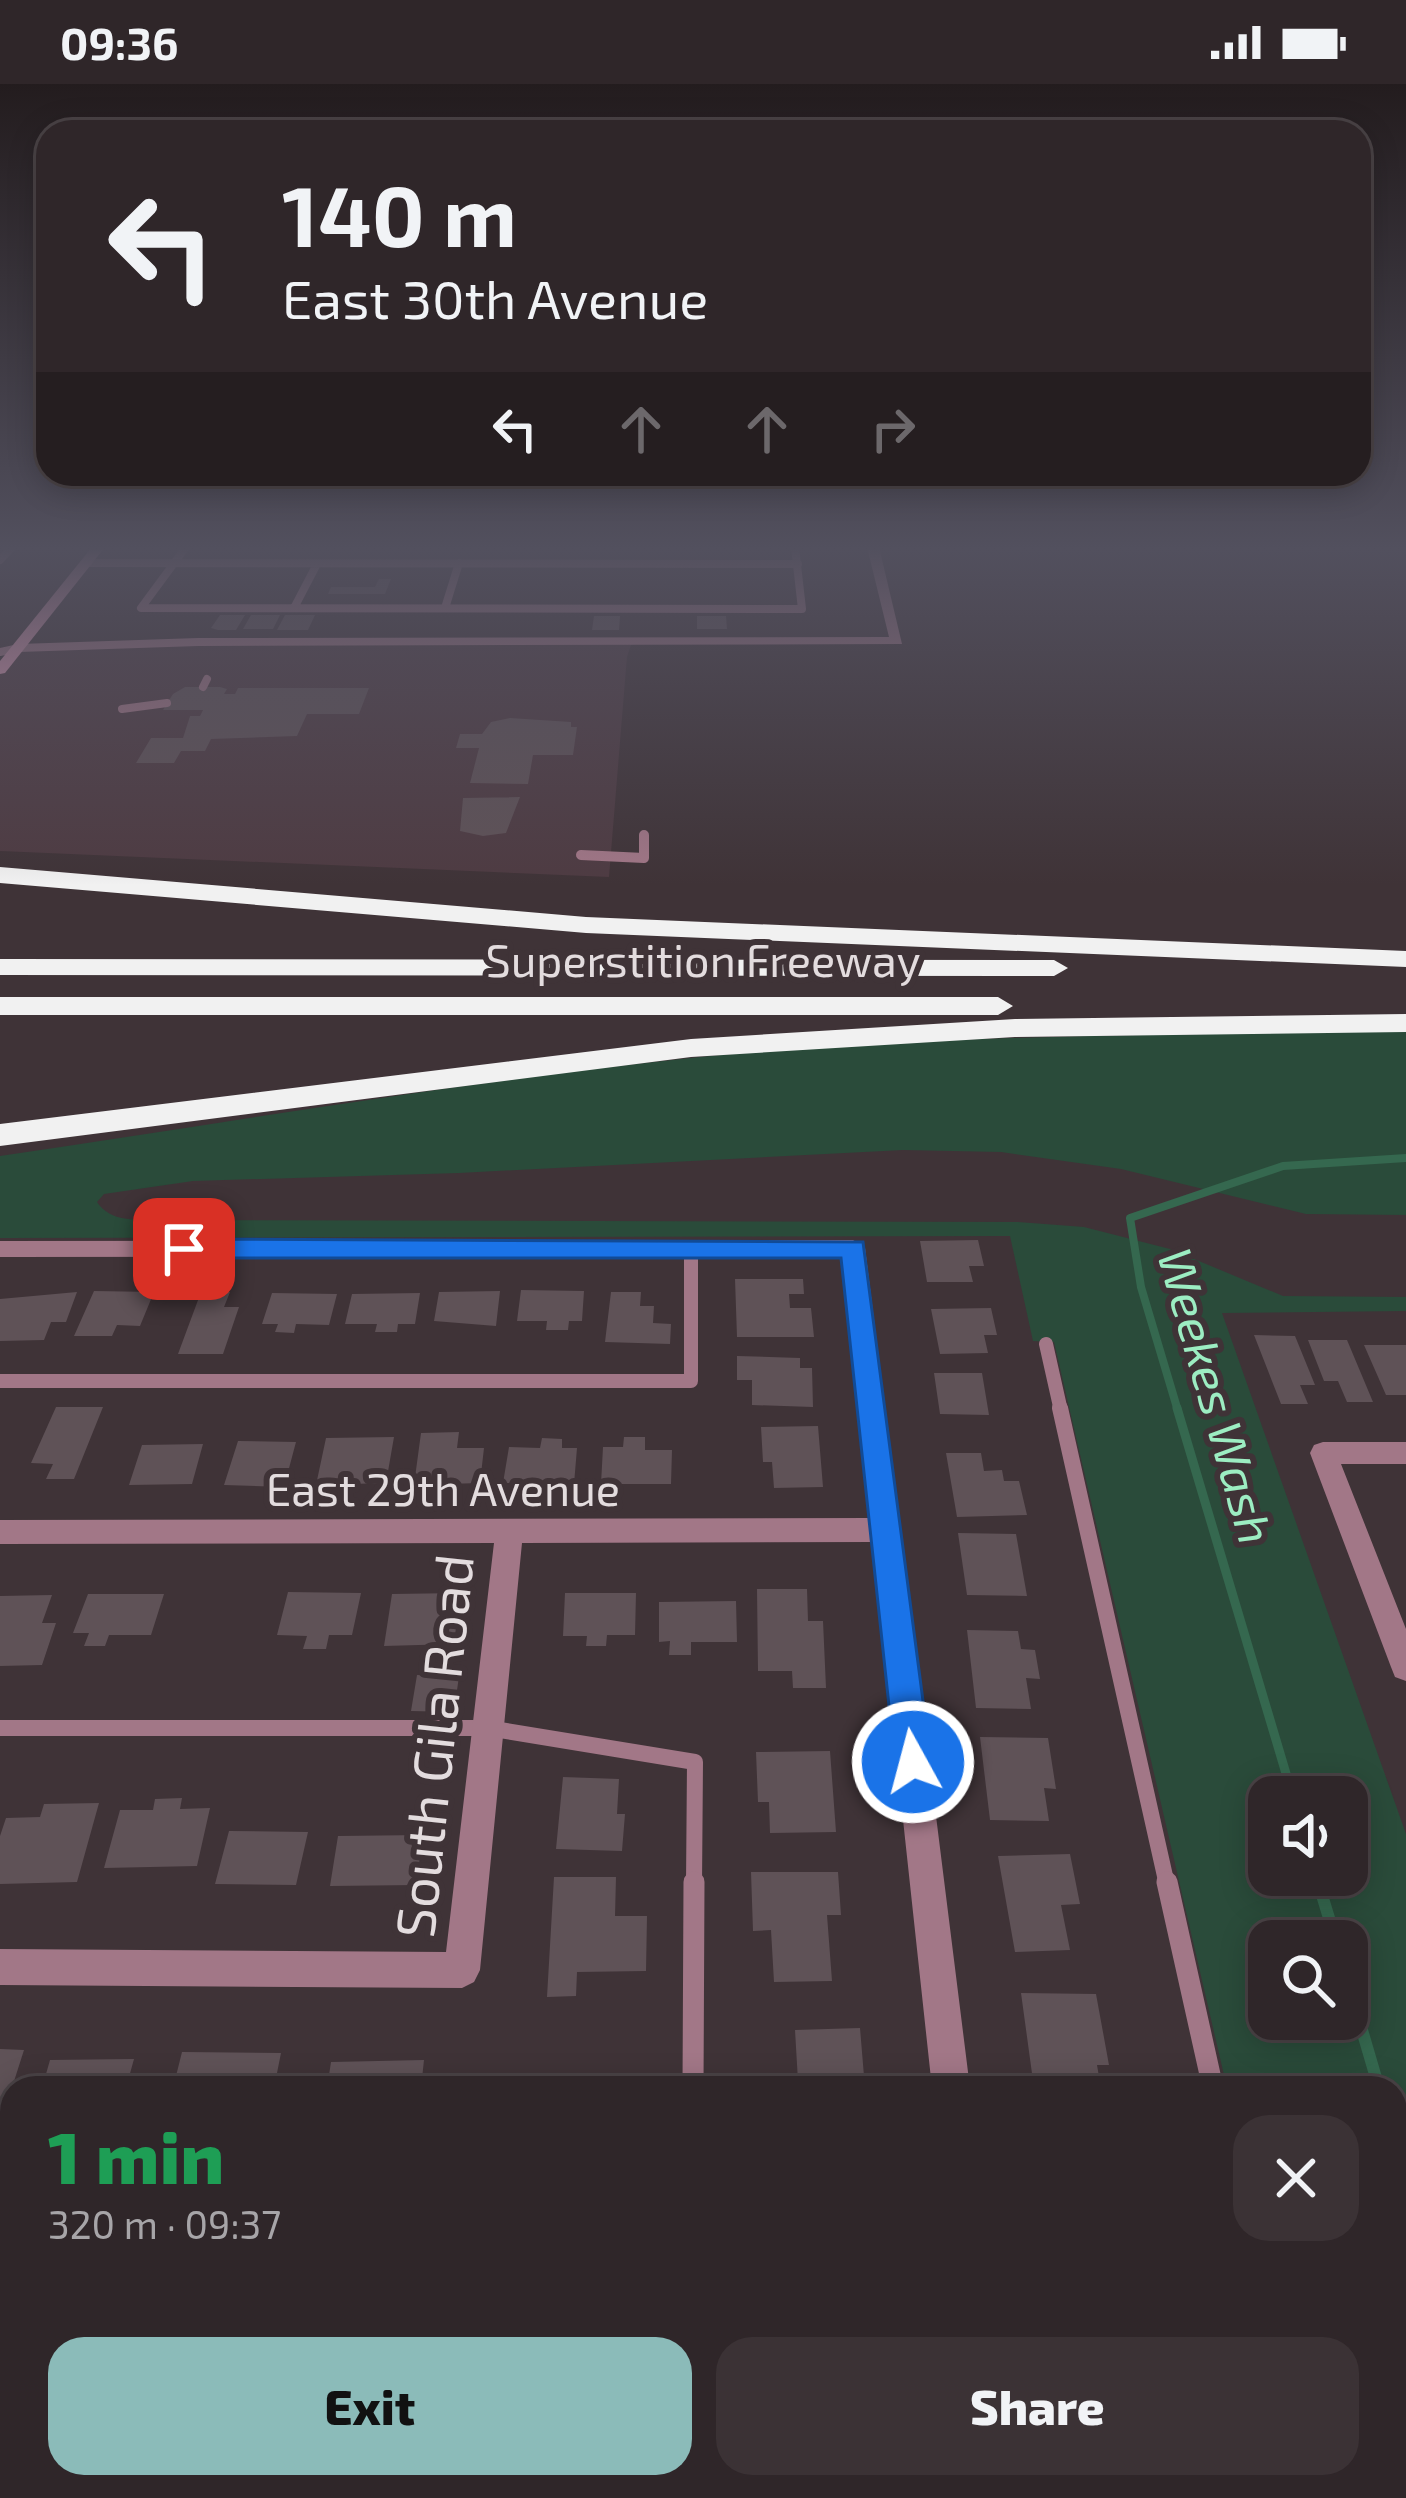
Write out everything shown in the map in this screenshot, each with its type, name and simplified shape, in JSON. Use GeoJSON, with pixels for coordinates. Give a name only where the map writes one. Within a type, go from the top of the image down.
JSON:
{"type":"FeatureCollection","features":[{"type":"Feature","properties":{"kind":"highway"},"geometry":{"type":"LineString","coordinates":[[0,875],[586,925],[1406,963]]}},
{"type":"Feature","properties":{"kind":"highway","name":"Superstition Freeway"},"geometry":{"type":"LineString","coordinates":[[0,967],[1406,963]]}},
{"type":"Feature","properties":{"kind":"highway","name":"Superstition Freeway"},"geometry":{"type":"LineString","coordinates":[[0,1006],[1406,1006]]}},
{"type":"Feature","properties":{"kind":"highway"},"geometry":{"type":"LineString","coordinates":[[0,1135],[691,1048],[1016,1028],[1406,1023]]}},
{"type":"Feature","properties":{"kind":"street"},"geometry":{"type":"LineString","coordinates":[[0,1249],[854,1248],[950,2076]]}},
{"type":"Feature","properties":{"kind":"street"},"geometry":{"type":"LineString","coordinates":[[1406,1453],[1322,1453],[1406,1667]]}},
{"type":"Feature","properties":{"kind":"street","name":"East 29th Avenue"},"geometry":{"type":"LineString","coordinates":[[0,1532],[886,1530]]}},
{"type":"Feature","properties":{"kind":"street","name":"South Gila Road"},"geometry":{"type":"LineString","coordinates":[[0,1967],[462,1970],[509,1533]]}},
{"type":"Feature","properties":{"kind":"lane"},"geometry":{"type":"LineString","coordinates":[[122,710],[167,703]]}},
{"type":"Feature","properties":{"kind":"lane"},"geometry":{"type":"LineString","coordinates":[[581,855],[644,858],[644,835]]}},
{"type":"Feature","properties":{"kind":"lane"},"geometry":{"type":"LineString","coordinates":[[0,1381],[691,1381],[691,1249]]}},
{"type":"Feature","properties":{"kind":"lane"},"geometry":{"type":"LineString","coordinates":[[1046,1344],[1210,2076]]}},
{"type":"Feature","properties":{"kind":"lane"},"geometry":{"type":"LineString","coordinates":[[0,1728],[488,1728],[695,1762],[693,2076]]}},
{"type":"Feature","properties":{"kind":"shaded area"},"geometry":{"type":"Polygon","coordinates":[[[9,660],[627,660],[609,877],[0,851],[0,670],[9,660]]]}},
{"type":"Feature","properties":{"kind":"green space"},"geometry":{"type":"Polygon","coordinates":[[[1406,1031],[1406,1215],[1306,1214],[1121,1169],[1001,1152],[903,1150],[459,1173],[193,1181],[104,1194],[97,1202],[117,1217],[142,1220],[1018,1222],[1084,1227],[1170,1249],[1283,1296],[1406,1297],[1406,1311],[1222,1313],[1406,1834],[1406,2076],[1224,2076],[1054,1342],[1033,1341],[1010,1236],[0,1238],[0,1156],[612,1067],[788,1049],[964,1040],[1406,1031]]]}},
{"type":"Feature","properties":{"kind":"building"},"geometry":{"type":"Polygon","coordinates":[[[185,687],[220,687],[227,689],[224,694],[235,694],[238,688],[369,688],[359,714],[307,714],[297,736],[211,739],[205,751],[181,751],[174,763],[136,763],[151,738],[183,738],[190,716],[200,716],[203,710],[163,710],[173,694],[185,687]]]}},
{"type":"Feature","properties":{"kind":"building"},"geometry":{"type":"Polygon","coordinates":[[[510,718],[571,722],[571,727],[577,727],[573,755],[533,755],[528,784],[470,783],[479,748],[456,748],[460,734],[482,734],[491,722],[510,718]]]}},
{"type":"Feature","properties":{"kind":"building"},"geometry":{"type":"Polygon","coordinates":[[[520,797],[506,833],[483,836],[460,831],[463,798],[520,797]]]}},
{"type":"Feature","properties":{"kind":"building"},"geometry":{"type":"Polygon","coordinates":[[[978,1240],[984,1266],[969,1266],[973,1282],[927,1282],[920,1241],[978,1240]]]}},
{"type":"Feature","properties":{"kind":"building"},"geometry":{"type":"Polygon","coordinates":[[[735,1279],[803,1279],[804,1294],[789,1294],[790,1308],[811,1308],[814,1337],[737,1337],[735,1279]]]}},
{"type":"Feature","properties":{"kind":"building"},"geometry":{"type":"Polygon","coordinates":[[[521,1290],[584,1291],[582,1321],[569,1321],[568,1330],[546,1330],[547,1321],[517,1321],[521,1290]]]}},
{"type":"Feature","properties":{"kind":"building"},"geometry":{"type":"Polygon","coordinates":[[[94,1291],[154,1292],[140,1326],[117,1325],[112,1336],[74,1336],[94,1291]]]}},
{"type":"Feature","properties":{"kind":"building"},"geometry":{"type":"Polygon","coordinates":[[[500,1291],[496,1326],[434,1321],[439,1292],[500,1291]]]}},
{"type":"Feature","properties":{"kind":"building"},"geometry":{"type":"Polygon","coordinates":[[[77,1292],[66,1322],[51,1322],[44,1340],[0,1341],[0,1299],[77,1292]]]}},
{"type":"Feature","properties":{"kind":"building"},"geometry":{"type":"Polygon","coordinates":[[[201,1292],[230,1292],[224,1307],[239,1307],[223,1354],[178,1354],[201,1292]]]}},
{"type":"Feature","properties":{"kind":"building"},"geometry":{"type":"Polygon","coordinates":[[[611,1292],[641,1292],[640,1306],[654,1306],[653,1323],[671,1324],[670,1344],[605,1342],[611,1292]]]}},
{"type":"Feature","properties":{"kind":"building"},"geometry":{"type":"Polygon","coordinates":[[[272,1293],[337,1294],[329,1325],[296,1324],[294,1333],[275,1332],[278,1324],[262,1324],[272,1293]]]}},
{"type":"Feature","properties":{"kind":"building"},"geometry":{"type":"Polygon","coordinates":[[[420,1293],[415,1324],[398,1324],[397,1332],[375,1332],[377,1324],[345,1324],[352,1294],[420,1293]]]}},
{"type":"Feature","properties":{"kind":"building"},"geometry":{"type":"Polygon","coordinates":[[[991,1308],[997,1335],[984,1335],[988,1353],[940,1354],[931,1309],[991,1308]]]}},
{"type":"Feature","properties":{"kind":"building"},"geometry":{"type":"Polygon","coordinates":[[[1254,1335],[1295,1336],[1315,1385],[1300,1385],[1308,1404],[1281,1404],[1254,1335]]]}},
{"type":"Feature","properties":{"kind":"building"},"geometry":{"type":"Polygon","coordinates":[[[1308,1340],[1347,1340],[1373,1402],[1347,1402],[1338,1381],[1324,1381],[1308,1340]]]}},
{"type":"Feature","properties":{"kind":"building"},"geometry":{"type":"Polygon","coordinates":[[[1364,1345],[1406,1345],[1406,1395],[1386,1395],[1364,1345]]]}},
{"type":"Feature","properties":{"kind":"building"},"geometry":{"type":"Polygon","coordinates":[[[737,1356],[800,1358],[800,1368],[812,1368],[813,1407],[752,1405],[752,1380],[737,1380],[737,1356]]]}},
{"type":"Feature","properties":{"kind":"building"},"geometry":{"type":"Polygon","coordinates":[[[934,1373],[982,1373],[989,1415],[940,1414],[934,1373]]]}},
{"type":"Feature","properties":{"kind":"building"},"geometry":{"type":"Polygon","coordinates":[[[56,1407],[103,1407],[74,1479],[46,1479],[53,1464],[31,1463],[56,1407]]]}},
{"type":"Feature","properties":{"kind":"building"},"geometry":{"type":"Polygon","coordinates":[[[818,1426],[823,1487],[774,1488],[772,1462],[763,1462],[761,1427],[818,1426]]]}},
{"type":"Feature","properties":{"kind":"building"},"geometry":{"type":"Polygon","coordinates":[[[459,1432],[457,1448],[484,1448],[480,1483],[414,1485],[421,1433],[459,1432]]]}},
{"type":"Feature","properties":{"kind":"building"},"geometry":{"type":"Polygon","coordinates":[[[394,1437],[386,1483],[316,1485],[326,1438],[394,1437]]]}},
{"type":"Feature","properties":{"kind":"building"},"geometry":{"type":"Polygon","coordinates":[[[624,1437],[645,1437],[645,1450],[672,1450],[671,1484],[601,1484],[603,1447],[623,1447],[624,1437]]]}},
{"type":"Feature","properties":{"kind":"building"},"geometry":{"type":"Polygon","coordinates":[[[542,1438],[562,1439],[562,1448],[577,1448],[574,1484],[503,1483],[509,1447],[540,1448],[542,1438]]]}},
{"type":"Feature","properties":{"kind":"building"},"geometry":{"type":"Polygon","coordinates":[[[238,1441],[296,1442],[284,1487],[224,1485],[238,1441]]]}},
{"type":"Feature","properties":{"kind":"building"},"geometry":{"type":"Polygon","coordinates":[[[203,1444],[192,1484],[129,1485],[142,1445],[203,1444]]]}},
{"type":"Feature","properties":{"kind":"building"},"geometry":{"type":"Polygon","coordinates":[[[946,1453],[981,1453],[984,1471],[1002,1470],[1004,1481],[1019,1481],[1027,1515],[957,1517],[946,1453]]]}},
{"type":"Feature","properties":{"kind":"building"},"geometry":{"type":"Polygon","coordinates":[[[958,1533],[1016,1534],[1027,1596],[967,1595],[958,1533]]]}},
{"type":"Feature","properties":{"kind":"building"},"geometry":{"type":"Polygon","coordinates":[[[757,1589],[807,1589],[808,1621],[823,1621],[826,1688],[793,1688],[792,1671],[758,1671],[757,1589]]]}},
{"type":"Feature","properties":{"kind":"building"},"geometry":{"type":"Polygon","coordinates":[[[288,1592],[361,1593],[352,1635],[329,1635],[326,1649],[303,1649],[307,1636],[277,1635],[288,1592]]]}},
{"type":"Feature","properties":{"kind":"building"},"geometry":{"type":"Polygon","coordinates":[[[460,1593],[454,1644],[384,1646],[392,1594],[460,1593]]]}},
{"type":"Feature","properties":{"kind":"building"},"geometry":{"type":"Polygon","coordinates":[[[565,1593],[636,1593],[635,1635],[607,1635],[606,1646],[586,1646],[587,1636],[563,1636],[565,1593]]]}},
{"type":"Feature","properties":{"kind":"building"},"geometry":{"type":"Polygon","coordinates":[[[88,1594],[164,1594],[151,1635],[109,1635],[105,1646],[84,1646],[89,1633],[73,1633],[88,1594]]]}},
{"type":"Feature","properties":{"kind":"building"},"geometry":{"type":"Polygon","coordinates":[[[52,1595],[42,1623],[56,1623],[42,1665],[0,1666],[0,1596],[52,1595]]]}},
{"type":"Feature","properties":{"kind":"building"},"geometry":{"type":"Polygon","coordinates":[[[736,1601],[737,1642],[691,1642],[691,1655],[669,1655],[670,1641],[659,1642],[659,1602],[736,1601]]]}},
{"type":"Feature","properties":{"kind":"building"},"geometry":{"type":"Polygon","coordinates":[[[967,1630],[1018,1631],[1021,1649],[1035,1650],[1040,1679],[1026,1678],[1031,1709],[976,1708],[967,1630]]]}},
{"type":"Feature","properties":{"kind":"building"},"geometry":{"type":"Polygon","coordinates":[[[417,1675],[459,1676],[454,1712],[411,1711],[417,1675]]]}},
{"type":"Feature","properties":{"kind":"building"},"geometry":{"type":"Polygon","coordinates":[[[980,1737],[1048,1738],[1056,1789],[1044,1788],[1049,1821],[990,1820],[980,1737]]]}},
{"type":"Feature","properties":{"kind":"building"},"geometry":{"type":"Polygon","coordinates":[[[830,1751],[836,1832],[770,1833],[769,1802],[758,1802],[756,1752],[830,1751]]]}},
{"type":"Feature","properties":{"kind":"building"},"geometry":{"type":"Polygon","coordinates":[[[563,1777],[619,1779],[617,1814],[625,1814],[622,1851],[556,1849],[563,1777]]]}},
{"type":"Feature","properties":{"kind":"building"},"geometry":{"type":"Polygon","coordinates":[[[182,1798],[180,1809],[210,1808],[197,1866],[104,1868],[120,1810],[153,1810],[155,1799],[182,1798]]]}},
{"type":"Feature","properties":{"kind":"building"},"geometry":{"type":"Polygon","coordinates":[[[99,1803],[77,1882],[0,1884],[0,1836],[6,1818],[40,1817],[44,1804],[99,1803]]]}},
{"type":"Feature","properties":{"kind":"building"},"geometry":{"type":"Polygon","coordinates":[[[229,1831],[308,1832],[296,1885],[215,1884],[229,1831]]]}},
{"type":"Feature","properties":{"kind":"building"},"geometry":{"type":"Polygon","coordinates":[[[423,1835],[416,1885],[330,1886],[338,1836],[423,1835]]]}},
{"type":"Feature","properties":{"kind":"building"},"geometry":{"type":"Polygon","coordinates":[[[1070,1854],[1080,1904],[1061,1905],[1070,1950],[1015,1952],[998,1856],[1070,1854]]]}},
{"type":"Feature","properties":{"kind":"building"},"geometry":{"type":"Polygon","coordinates":[[[751,1872],[838,1872],[841,1915],[827,1915],[832,1981],[774,1982],[771,1930],[753,1931],[751,1872]]]}},
{"type":"Feature","properties":{"kind":"building"},"geometry":{"type":"Polygon","coordinates":[[[554,1877],[616,1877],[615,1916],[647,1916],[646,1971],[577,1972],[576,1996],[547,1997],[554,1877]]]}},
{"type":"Feature","properties":{"kind":"building"},"geometry":{"type":"Polygon","coordinates":[[[1021,1993],[1096,1994],[1109,2065],[1097,2065],[1099,2076],[1032,2076],[1021,1993]]]}},
{"type":"Feature","properties":{"kind":"building"},"geometry":{"type":"Polygon","coordinates":[[[860,2028],[864,2076],[798,2076],[795,2030],[860,2028]]]}},
{"type":"Feature","properties":{"kind":"building"},"geometry":{"type":"Polygon","coordinates":[[[0,2049],[24,2050],[16,2076],[0,2076],[0,2049]]]}},
{"type":"Feature","properties":{"kind":"building"},"geometry":{"type":"Polygon","coordinates":[[[182,2052],[281,2053],[276,2076],[176,2076],[182,2052]]]}},
{"type":"Feature","properties":{"kind":"building"},"geometry":{"type":"Polygon","coordinates":[[[134,2059],[129,2076],[45,2076],[50,2060],[134,2059]]]}},
{"type":"Feature","properties":{"kind":"building"},"geometry":{"type":"Polygon","coordinates":[[[424,2060],[422,2076],[329,2076],[331,2062],[424,2060]]]}},
{"type":"Feature","properties":{"kind":"waterway","name":"Weekes Wash"},"geometry":{"type":"LineString","coordinates":[[1178,1411],[1141,1287],[1130,1218],[1283,1166],[1406,1158]]}},
{"type":"Feature","properties":{"kind":"waterway","name":"Weekes Wash"},"geometry":{"type":"LineString","coordinates":[[1177,1408],[1287,1776]]}},
{"type":"Feature","properties":{"kind":"waterway","name":"Weekes Wash"},"geometry":{"type":"LineString","coordinates":[[1322,1896],[1330,1920]]}},
{"type":"Feature","properties":{"kind":"waterway","name":"Weekes Wash"},"geometry":{"type":"LineString","coordinates":[[1365,2040],[1375,2076]]}},
{"type":"Feature","properties":{"kind":"route"},"geometry":{"type":"LineString","coordinates":[[184,1249],[854,1248],[913,1762]]}}]}
